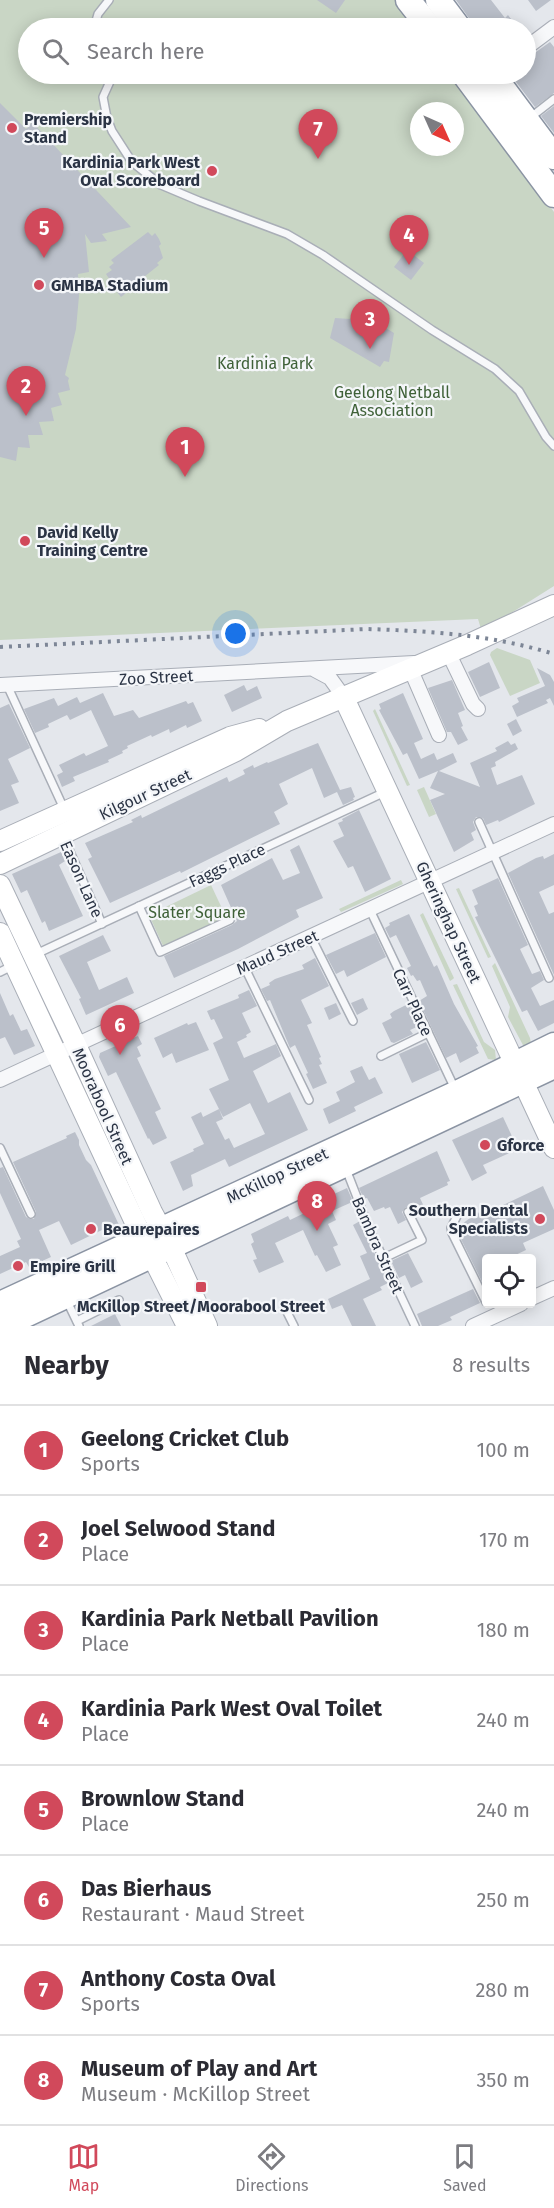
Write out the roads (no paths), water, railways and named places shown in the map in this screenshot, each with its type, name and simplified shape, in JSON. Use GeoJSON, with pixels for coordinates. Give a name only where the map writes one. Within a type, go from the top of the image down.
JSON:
{"type":"FeatureCollection","features":[{"type":"Feature","properties":{"kind":"highway"},"geometry":{"type":"LineString","coordinates":[[408,0],[422,18]]}},
{"type":"Feature","properties":{"kind":"highway"},"geometry":{"type":"LineString","coordinates":[[438,0],[452,18]]}},
{"type":"Feature","properties":{"kind":"highway"},"geometry":{"type":"LineString","coordinates":[[471,84],[554,195]]}},
{"type":"Feature","properties":{"kind":"highway"},"geometry":{"type":"LineString","coordinates":[[499,84],[554,157]]}},
{"type":"Feature","properties":{"kind":"highway","name":"McKillop Street"},"geometry":{"type":"LineString","coordinates":[[0,1304],[344,1164],[518,1072],[554,1045]]}},
{"type":"Feature","properties":{"kind":"highway","name":"McKillop Street"},"geometry":{"type":"LineString","coordinates":[[2,1326],[65,1297],[157,1242],[457,1093],[518,1072],[554,1066]]}},
{"type":"Feature","properties":{"kind":"street"},"geometry":{"type":"LineString","coordinates":[[536,41],[553,29]]}},
{"type":"Feature","properties":{"kind":"street","name":"Kilgour Street"},"geometry":{"type":"LineString","coordinates":[[508,626],[554,595]]}},
{"type":"Feature","properties":{"kind":"street","name":"Kilgour Street"},"geometry":{"type":"LineString","coordinates":[[0,864],[230,737],[287,721],[554,605]]}},
{"type":"Feature","properties":{"kind":"street"},"geometry":{"type":"LineString","coordinates":[[448,652],[474,708]]}},
{"type":"Feature","properties":{"kind":"street"},"geometry":{"type":"LineString","coordinates":[[417,665],[439,735]]}},
{"type":"Feature","properties":{"kind":"street","name":"Zoo Street"},"geometry":{"type":"LineString","coordinates":[[4,685],[417,665]]}},
{"type":"Feature","properties":{"kind":"street"},"geometry":{"type":"LineString","coordinates":[[313,669],[330,678],[343,696]]}},
{"type":"Feature","properties":{"kind":"street","name":"Gheringhap Street"},"geometry":{"type":"LineString","coordinates":[[343,696],[554,1148]]}},
{"type":"Feature","properties":{"kind":"street","name":"Kilgour Street"},"geometry":{"type":"LineString","coordinates":[[0,841],[67,825]]}},
{"type":"Feature","properties":{"kind":"street","name":"Maud Street"},"geometry":{"type":"LineString","coordinates":[[0,1080],[554,825]]}},
{"type":"Feature","properties":{"kind":"street","name":"Moorabool Street"},"geometry":{"type":"LineString","coordinates":[[0,885],[76,1045],[157,1242],[187,1326]]}},
{"type":"Feature","properties":{"kind":"street","name":"Moorabool Street"},"geometry":{"type":"LineString","coordinates":[[0,933],[8,968],[57,1054],[157,1242],[207,1326]]}},
{"type":"Feature","properties":{"kind":"street"},"geometry":{"type":"LineString","coordinates":[[536,1296],[554,1288]]}},
{"type":"Feature","properties":{"kind":"street"},"geometry":{"type":"LineString","coordinates":[[486,1316],[509,1308]]}},
{"type":"Feature","properties":{"kind":"lane"},"geometry":{"type":"LineString","coordinates":[[98,18],[109,0]]}},
{"type":"Feature","properties":{"kind":"lane"},"geometry":{"type":"LineString","coordinates":[[109,84],[103,97],[107,118],[132,162],[161,185],[287,234],[323,255],[432,330],[495,369],[519,391],[546,437],[554,446]]}},
{"type":"Feature","properties":{"kind":"lane"},"geometry":{"type":"LineString","coordinates":[[526,120],[554,99]]}},
{"type":"Feature","properties":{"kind":"lane","name":"Eason Lane"},"geometry":{"type":"LineString","coordinates":[[4,685],[67,825],[102,924]]}},
{"type":"Feature","properties":{"kind":"lane","name":"Faggs Place"},"geometry":{"type":"LineString","coordinates":[[34,955],[388,791]]}},
{"type":"Feature","properties":{"kind":"lane"},"geometry":{"type":"LineString","coordinates":[[479,822],[549,978]]}},
{"type":"Feature","properties":{"kind":"lane"},"geometry":{"type":"LineString","coordinates":[[139,906],[160,952],[230,920]]}},
{"type":"Feature","properties":{"kind":"lane","name":"Carr Place"},"geometry":{"type":"LineString","coordinates":[[370,910],[457,1093]]}},
{"type":"Feature","properties":{"kind":"lane"},"geometry":{"type":"LineString","coordinates":[[311,937],[353,1021]]}},
{"type":"Feature","properties":{"kind":"lane"},"geometry":{"type":"LineString","coordinates":[[244,966],[309,1100]]}},
{"type":"Feature","properties":{"kind":"lane"},"geometry":{"type":"LineString","coordinates":[[381,1056],[428,1033]]}},
{"type":"Feature","properties":{"kind":"lane"},"geometry":{"type":"LineString","coordinates":[[0,1148],[31,1214]]}},
{"type":"Feature","properties":{"kind":"lane","name":"Bambra Street"},"geometry":{"type":"LineString","coordinates":[[344,1164],[369,1228],[415,1326]]}},
{"type":"Feature","properties":{"kind":"lane"},"geometry":{"type":"LineString","coordinates":[[384,1258],[422,1240],[408,1212]]}},
{"type":"Feature","properties":{"kind":"lane"},"geometry":{"type":"LineString","coordinates":[[458,1214],[451,1228],[452,1233],[486,1316]]}},
{"type":"Feature","properties":{"kind":"lane"},"geometry":{"type":"LineString","coordinates":[[65,1297],[78,1324],[119,1300]]}},
{"type":"Feature","properties":{"kind":"lane"},"geometry":{"type":"LineString","coordinates":[[287,1312],[294,1326]]}},
{"type":"Feature","properties":{"kind":"railway"},"geometry":{"type":"LineString","coordinates":[[0,647],[367,629],[485,638],[554,654]]}},
{"type":"Feature","properties":{"kind":"place","name":"Premiership Stand"},"geometry":{"type":"Point","coordinates":[12,128]}},
{"type":"Feature","properties":{"kind":"place","name":"Anthony Costa Oval"},"geometry":{"type":"Point","coordinates":[318,159]}},
{"type":"Feature","properties":{"kind":"place","name":"Kardinia Park West Oval Scoreboard"},"geometry":{"type":"Point","coordinates":[212,171]}},
{"type":"Feature","properties":{"kind":"place","name":"Brownlow Stand"},"geometry":{"type":"Point","coordinates":[44,258]}},
{"type":"Feature","properties":{"kind":"place","name":"Kardinia Park West Oval Toilet"},"geometry":{"type":"Point","coordinates":[409,265]}},
{"type":"Feature","properties":{"kind":"place","name":"GMHBA Stadium"},"geometry":{"type":"Point","coordinates":[39,285]}},
{"type":"Feature","properties":{"kind":"place","name":"Kardinia Park Netball Pavilion"},"geometry":{"type":"Point","coordinates":[370,349]}},
{"type":"Feature","properties":{"kind":"place","name":"Joel Selwood Stand"},"geometry":{"type":"Point","coordinates":[26,416]}},
{"type":"Feature","properties":{"kind":"place","name":"Geelong Cricket Club"},"geometry":{"type":"Point","coordinates":[185,477]}},
{"type":"Feature","properties":{"kind":"place","name":"David Kelly Training Centre"},"geometry":{"type":"Point","coordinates":[25,541]}},
{"type":"Feature","properties":{"kind":"place","name":"Das Bierhaus"},"geometry":{"type":"Point","coordinates":[120,1055]}},
{"type":"Feature","properties":{"kind":"place","name":"Gforce"},"geometry":{"type":"Point","coordinates":[485,1145]}},
{"type":"Feature","properties":{"kind":"place","name":"Southern Dental Specialists"},"geometry":{"type":"Point","coordinates":[540,1219]}},
{"type":"Feature","properties":{"kind":"place","name":"Beaurepaires"},"geometry":{"type":"Point","coordinates":[91,1229]}},
{"type":"Feature","properties":{"kind":"place","name":"Museum of Play and Art"},"geometry":{"type":"Point","coordinates":[317,1231]}},
{"type":"Feature","properties":{"kind":"place","name":"Empire Grill"},"geometry":{"type":"Point","coordinates":[18,1266]}},
{"type":"Feature","properties":{"kind":"place","name":"McKillop Street/Moorabool Street"},"geometry":{"type":"Point","coordinates":[201,1287]}},
{"type":"Feature","properties":{"kind":"park label","name":"Kardinia Park"},"geometry":{"type":"Point","coordinates":[265,363]}},
{"type":"Feature","properties":{"kind":"park label","name":"Geelong Netball Association"},"geometry":{"type":"Point","coordinates":[392,401]}},
{"type":"Feature","properties":{"kind":"park label","name":"Slater Square"},"geometry":{"type":"Point","coordinates":[197,912]}}]}
